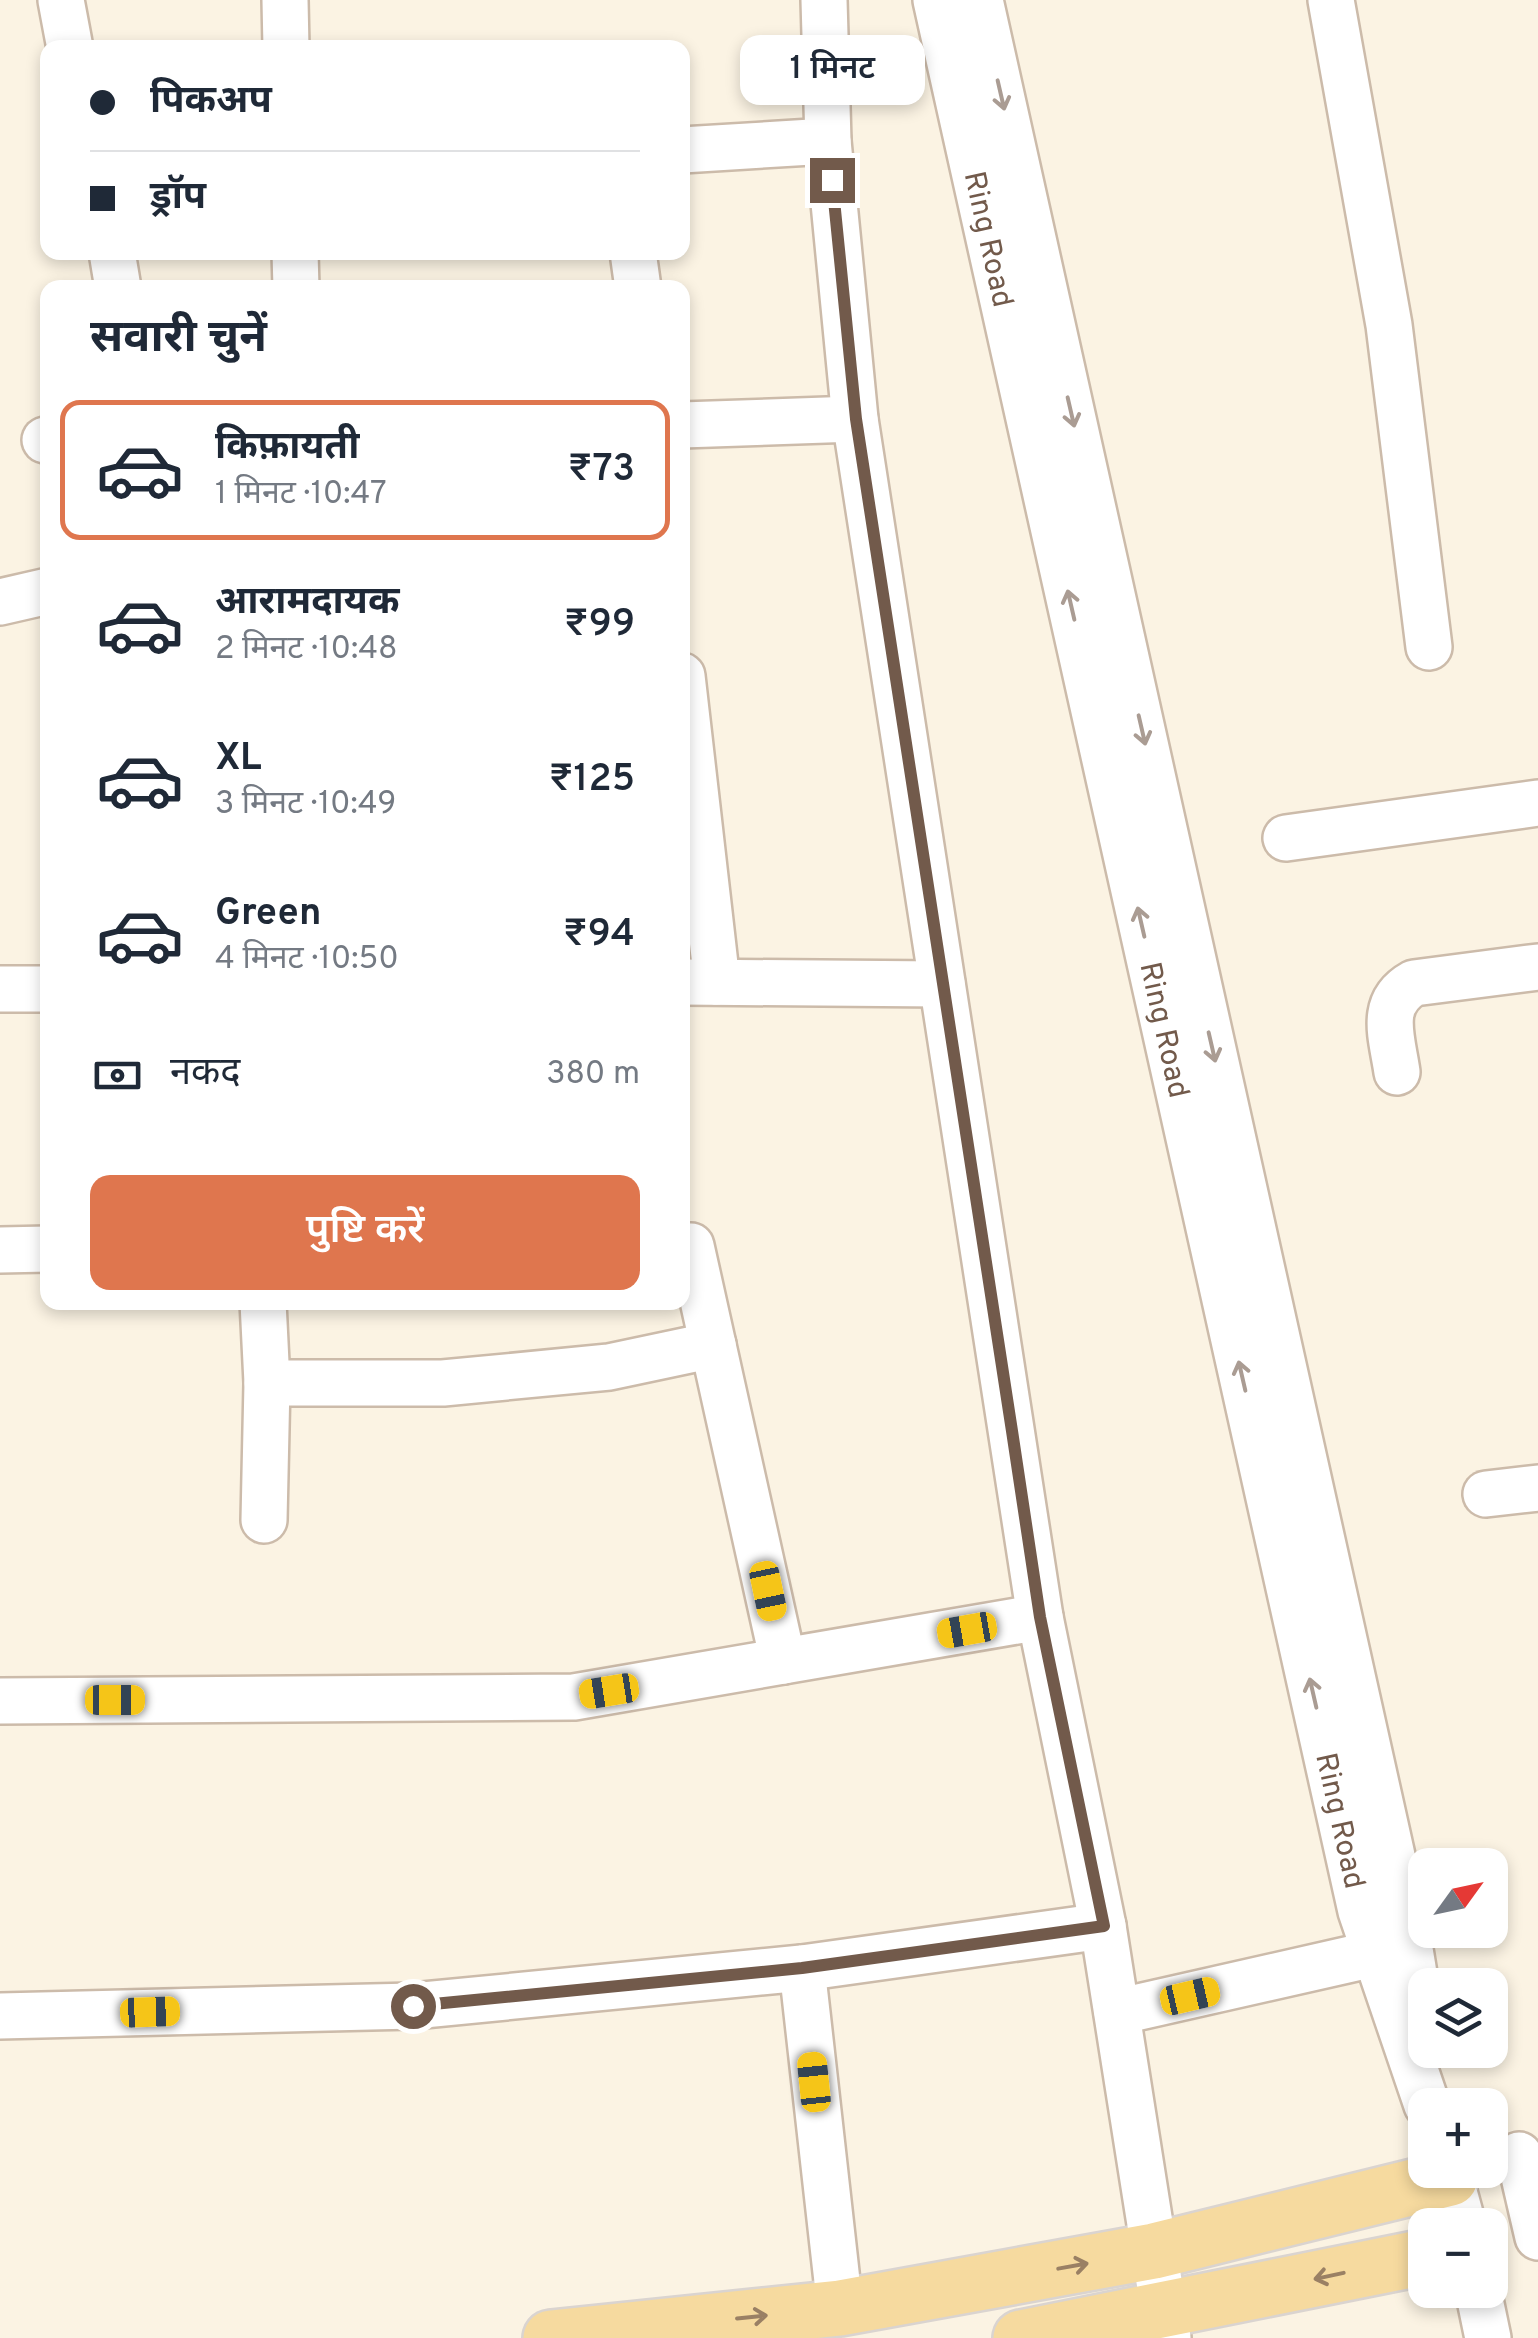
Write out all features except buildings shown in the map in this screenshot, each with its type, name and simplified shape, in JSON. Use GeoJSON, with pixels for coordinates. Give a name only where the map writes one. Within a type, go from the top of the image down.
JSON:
{"type":"FeatureCollection","features":[{"type":"Feature","properties":{"kind":"main road"},"geometry":{"type":"LineString","coordinates":[[551,2338],[840,2308],[1154,2251],[1420,2188]]}},
{"type":"Feature","properties":{"kind":"main road"},"geometry":{"type":"LineString","coordinates":[[1020,2338],[1167,2324],[1408,2260]]}},
{"type":"Feature","properties":{"kind":"street"},"geometry":{"type":"LineString","coordinates":[[61,0],[68,40]]}},
{"type":"Feature","properties":{"kind":"street"},"geometry":{"type":"LineString","coordinates":[[285,0],[286,40]]}},
{"type":"Feature","properties":{"kind":"street"},"geometry":{"type":"LineString","coordinates":[[824,0],[828,140],[856,419],[1040,1617],[1104,1926],[1167,2324]]}},
{"type":"Feature","properties":{"kind":"street","name":"Ring Road"},"geometry":{"type":"LineString","coordinates":[[936,0],[1374,1954],[1408,2045]]}},
{"type":"Feature","properties":{"kind":"street","name":"Ring Road"},"geometry":{"type":"LineString","coordinates":[[980,0],[1408,1928],[1414,1968]]}},
{"type":"Feature","properties":{"kind":"street"},"geometry":{"type":"LineString","coordinates":[[1332,0],[1389,325],[1429,647]]}},
{"type":"Feature","properties":{"kind":"street"},"geometry":{"type":"LineString","coordinates":[[690,149],[828,140]]}},
{"type":"Feature","properties":{"kind":"street"},"geometry":{"type":"LineString","coordinates":[[690,424],[856,419]]}},
{"type":"Feature","properties":{"kind":"street"},"geometry":{"type":"LineString","coordinates":[[0,602],[40,592]]}},
{"type":"Feature","properties":{"kind":"street"},"geometry":{"type":"LineString","coordinates":[[690,796],[700,982],[942,984]]}},
{"type":"Feature","properties":{"kind":"street"},"geometry":{"type":"LineString","coordinates":[[1286,838],[1538,803]]}},
{"type":"Feature","properties":{"kind":"street"},"geometry":{"type":"LineString","coordinates":[[1396,1072],[1390,1015],[1392,1000],[1399,991],[1414,983],[1538,967]]}},
{"type":"Feature","properties":{"kind":"street"},"geometry":{"type":"LineString","coordinates":[[0,989],[40,989]]}},
{"type":"Feature","properties":{"kind":"street"},"geometry":{"type":"LineString","coordinates":[[690,1246],[783,1661]]}},
{"type":"Feature","properties":{"kind":"street"},"geometry":{"type":"LineString","coordinates":[[0,1250],[40,1250]]}},
{"type":"Feature","properties":{"kind":"street"},"geometry":{"type":"LineString","coordinates":[[263,1310],[267,1382],[264,1520]]}},
{"type":"Feature","properties":{"kind":"street"},"geometry":{"type":"LineString","coordinates":[[267,1382],[443,1383],[609,1367],[713,1345]]}},
{"type":"Feature","properties":{"kind":"street"},"geometry":{"type":"LineString","coordinates":[[1486,1494],[1538,1488]]}},
{"type":"Feature","properties":{"kind":"street"},"geometry":{"type":"LineString","coordinates":[[0,1701],[574,1697],[1040,1617]]}},
{"type":"Feature","properties":{"kind":"street"},"geometry":{"type":"LineString","coordinates":[[0,2016],[413,2006],[802,1968],[1104,1926]]}},
{"type":"Feature","properties":{"kind":"street"},"geometry":{"type":"LineString","coordinates":[[1117,2012],[1374,1954]]}},
{"type":"Feature","properties":{"kind":"street"},"geometry":{"type":"LineString","coordinates":[[802,1968],[840,2308]]}},
{"type":"Feature","properties":{"kind":"street"},"geometry":{"type":"LineString","coordinates":[[1496,2188],[1538,2237]]}},
{"type":"Feature","properties":{"kind":"street"},"geometry":{"type":"LineString","coordinates":[[1482,2308],[1488,2338]]}},
{"type":"Feature","properties":{"kind":"route"},"geometry":{"type":"LineString","coordinates":[[413,2006],[802,1968],[1104,1926],[1040,1617],[856,419],[832,180]]}}]}
